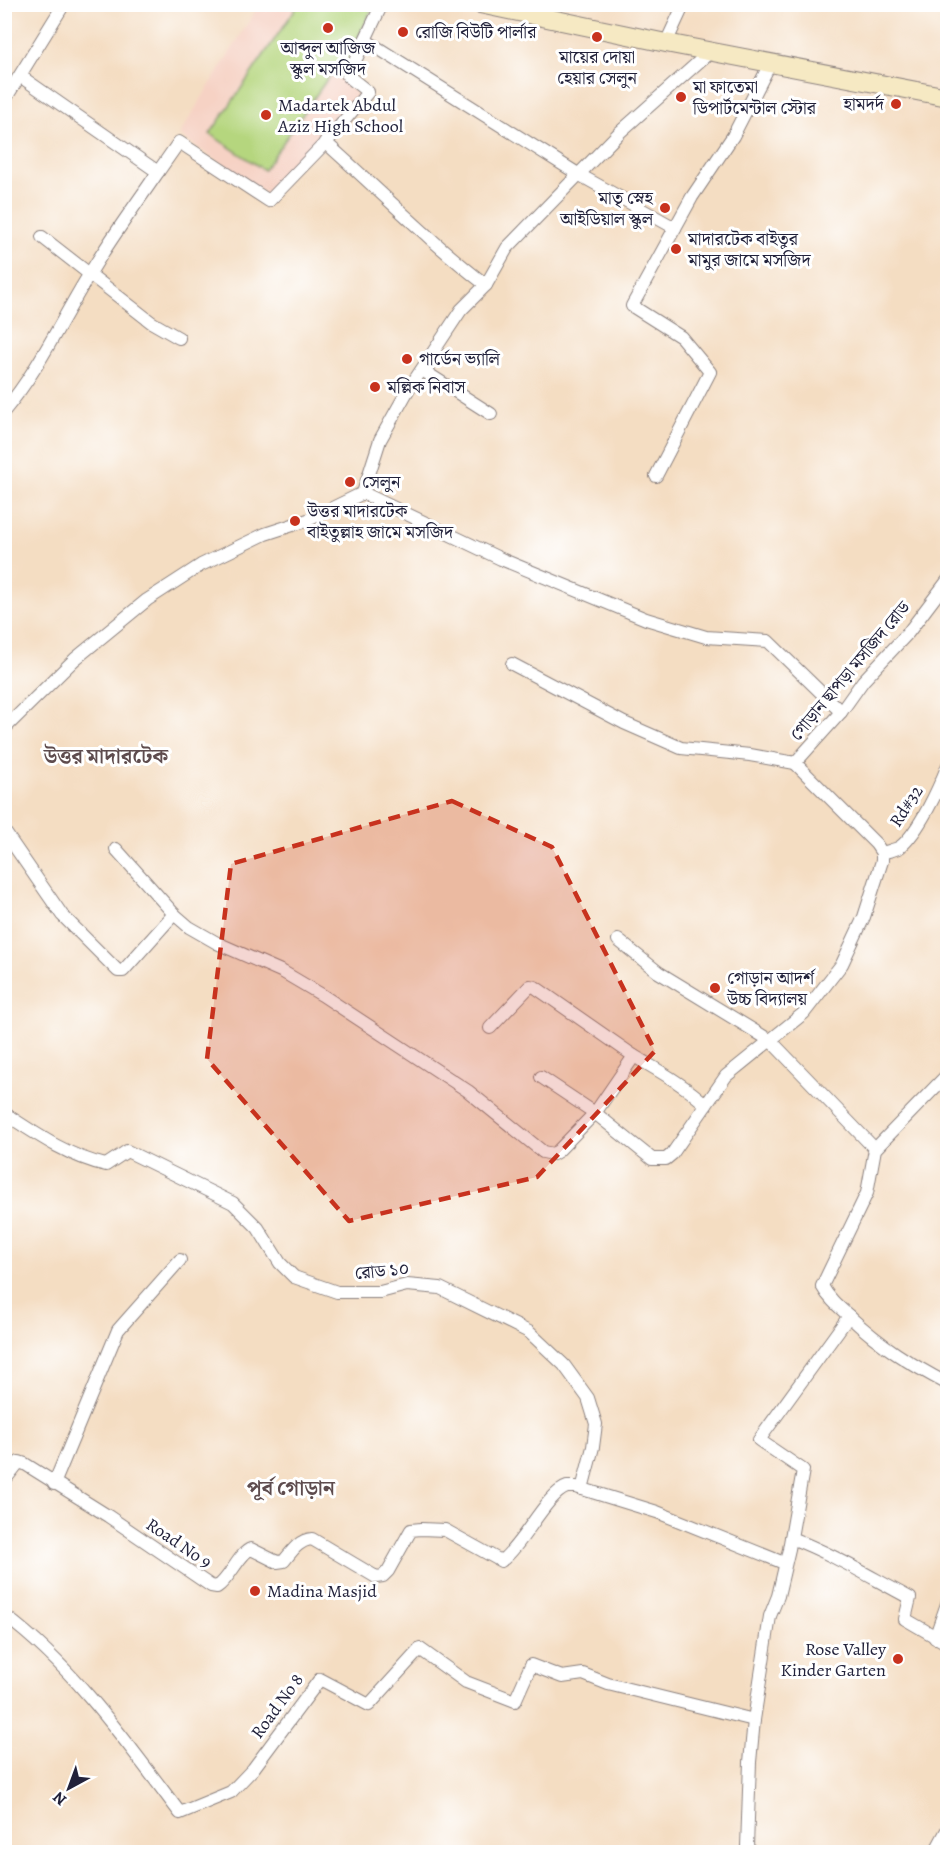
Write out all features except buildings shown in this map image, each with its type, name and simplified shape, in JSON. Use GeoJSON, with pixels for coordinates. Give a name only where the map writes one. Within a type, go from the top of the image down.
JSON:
{"type":"FeatureCollection","features":[{"type":"Feature","properties":{"kind":"street"},"geometry":{"type":"LineString","coordinates":[[4,101],[64,4]]}},
{"type":"Feature","properties":{"kind":"street"},"geometry":{"type":"LineString","coordinates":[[4,411],[20,392],[89,274],[179,142],[269,201],[368,92],[348,76],[382,4]]}},
{"type":"Feature","properties":{"kind":"street"},"geometry":{"type":"LineString","coordinates":[[480,4],[666,43],[948,96]]}},
{"type":"Feature","properties":{"kind":"street"},"geometry":{"type":"LineString","coordinates":[[666,43],[684,4]]}},
{"type":"Feature","properties":{"kind":"street"},"geometry":{"type":"LineString","coordinates":[[365,40],[578,174],[675,228]]}},
{"type":"Feature","properties":{"kind":"street"},"geometry":{"type":"LineString","coordinates":[[4,729],[75,659],[147,600],[201,565],[265,534],[308,520],[363,493],[380,440],[460,310],[486,285],[507,249],[620,132],[711,51]]}},
{"type":"Feature","properties":{"kind":"street"},"geometry":{"type":"LineString","coordinates":[[656,476],[710,372],[681,337],[632,306],[692,197],[733,136],[771,62]]}},
{"type":"Feature","properties":{"kind":"street"},"geometry":{"type":"LineString","coordinates":[[20,76],[158,172]]}},
{"type":"Feature","properties":{"kind":"street"},"geometry":{"type":"LineString","coordinates":[[325,142],[432,240],[486,285]]}},
{"type":"Feature","properties":{"kind":"street"},"geometry":{"type":"LineString","coordinates":[[42,237],[151,322],[179,338]]}},
{"type":"Feature","properties":{"kind":"street"},"geometry":{"type":"LineString","coordinates":[[422,370],[491,414]]}},
{"type":"Feature","properties":{"kind":"street"},"geometry":{"type":"LineString","coordinates":[[363,493],[501,560],[646,619],[706,637],[768,641],[841,712]]}},
{"type":"Feature","properties":{"kind":"street","name":"গোড়ান ছাপড়া মসজিদ রোড"},"geometry":{"type":"LineString","coordinates":[[882,853],[876,844],[795,763],[841,712],[863,681],[908,633],[947,581]]}},
{"type":"Feature","properties":{"kind":"street"},"geometry":{"type":"LineString","coordinates":[[512,664],[624,723],[681,748],[750,755],[795,763]]}},
{"type":"Feature","properties":{"kind":"street","name":"Rd#32"},"geometry":{"type":"LineString","coordinates":[[882,853],[899,848],[909,836],[935,796],[948,765]]}},
{"type":"Feature","properties":{"kind":"street"},"geometry":{"type":"LineString","coordinates":[[4,831],[62,915],[117,971],[123,971],[174,914]]}},
{"type":"Feature","properties":{"kind":"street"},"geometry":{"type":"LineString","coordinates":[[116,849],[174,914],[189,927],[217,943],[283,972],[322,995],[468,1091],[543,1152],[553,1154],[558,1151],[594,1113],[634,1056]]}},
{"type":"Feature","properties":{"kind":"street"},"geometry":{"type":"LineString","coordinates":[[541,1077],[594,1113],[646,1155],[659,1160],[666,1159],[672,1154],[726,1076],[804,1014],[842,964],[864,917],[882,861],[882,853]]}},
{"type":"Feature","properties":{"kind":"street"},"geometry":{"type":"LineString","coordinates":[[618,940],[658,972],[771,1041],[874,1149]]}},
{"type":"Feature","properties":{"kind":"street"},"geometry":{"type":"LineString","coordinates":[[490,1028],[530,986],[535,987],[634,1056],[667,1075],[706,1105]]}},
{"type":"Feature","properties":{"kind":"street"},"geometry":{"type":"LineString","coordinates":[[948,1074],[874,1149],[867,1193],[822,1286],[828,1297],[871,1337],[905,1361],[948,1384]]}},
{"type":"Feature","properties":{"kind":"street","name":"রোড ১০"},"geometry":{"type":"LineString","coordinates":[[4,1113],[45,1139],[90,1161],[106,1165],[127,1150],[233,1203],[258,1228],[280,1263],[294,1277],[337,1292],[380,1292],[407,1285],[440,1288],[529,1332],[564,1365],[588,1398],[596,1424],[593,1447],[582,1489]]}},
{"type":"Feature","properties":{"kind":"street"},"geometry":{"type":"LineString","coordinates":[[54,1484],[118,1330],[180,1260]]}},
{"type":"Feature","properties":{"kind":"street"},"geometry":{"type":"LineString","coordinates":[[752,1852],[747,1847],[754,1720],[770,1617],[778,1596],[803,1470],[759,1440],[849,1316]]}},
{"type":"Feature","properties":{"kind":"street","name":"Road No 9"},"geometry":{"type":"LineString","coordinates":[[4,1480],[19,1462],[25,1464],[217,1587],[236,1567],[246,1550],[251,1549],[277,1562],[284,1561],[304,1540],[312,1539],[376,1577],[383,1576],[411,1530],[421,1529],[446,1530],[501,1562],[516,1548],[560,1491],[568,1487],[582,1489]]}},
{"type":"Feature","properties":{"kind":"street"},"geometry":{"type":"LineString","coordinates":[[582,1489],[657,1512],[784,1563]]}},
{"type":"Feature","properties":{"kind":"street"},"geometry":{"type":"LineString","coordinates":[[791,1538],[843,1560],[862,1573],[910,1598],[905,1619],[948,1644]]}},
{"type":"Feature","properties":{"kind":"street"},"geometry":{"type":"LineString","coordinates":[[936,1638],[948,1601]]}},
{"type":"Feature","properties":{"kind":"street","name":"Road No 8"},"geometry":{"type":"LineString","coordinates":[[4,1615],[32,1636],[76,1684],[145,1765],[180,1813],[231,1792],[253,1769],[320,1679],[369,1705],[420,1649],[466,1682],[515,1701],[531,1665],[562,1677],[583,1674],[608,1684],[754,1720]]}},
{"type":"Feature","properties":{"kind":"street"},"geometry":{"type":"LineString","coordinates":[[935,1852],[948,1828]]}},
{"type":"Feature","properties":{"kind":"highlighted area"},"geometry":{"type":"Polygon","coordinates":[[[452,801],[552,847],[655,1051],[537,1177],[349,1221],[207,1059],[231,864],[452,801]]]}},
{"type":"Feature","properties":{"kind":"shaded area","name":"Madartek Abdul Aziz High School"},"geometry":{"type":"Polygon","coordinates":[[[259,5],[374,5],[340,76],[358,95],[267,195],[179,135],[259,5]]]}},
{"type":"Feature","properties":{"kind":"green space"},"geometry":{"type":"Polygon","coordinates":[[[298,5],[374,5],[340,76],[330,75],[264,170],[210,134],[298,5]]]}},
{"type":"Feature","properties":{"kind":"place","name":"আব্দুল আজিজ স্কুল মসজিদ"},"geometry":{"type":"Point","coordinates":[328,28]}},
{"type":"Feature","properties":{"kind":"place","name":"রোজি বিউটি পার্লার"},"geometry":{"type":"Point","coordinates":[403,32]}},
{"type":"Feature","properties":{"kind":"place","name":"মায়ের দোয়া হেয়ার সেলুন"},"geometry":{"type":"Point","coordinates":[597,37]}},
{"type":"Feature","properties":{"kind":"place","name":"মা ফাতেমা ডিপার্টমেন্টাল স্টোর"},"geometry":{"type":"Point","coordinates":[681,97]}},
{"type":"Feature","properties":{"kind":"place","name":"হামদর্দ"},"geometry":{"type":"Point","coordinates":[896,104]}},
{"type":"Feature","properties":{"kind":"place","name":"Madartek Abdul Aziz High School"},"geometry":{"type":"Point","coordinates":[266,115]}},
{"type":"Feature","properties":{"kind":"place","name":"মাতৃ স্নেহ আইডিয়াল স্কুল"},"geometry":{"type":"Point","coordinates":[665,208]}},
{"type":"Feature","properties":{"kind":"place","name":"মাদারটেক বাইতুর মামুর জামে মসজিদ"},"geometry":{"type":"Point","coordinates":[676,249]}},
{"type":"Feature","properties":{"kind":"place","name":"গার্ডেন ভ্যালি"},"geometry":{"type":"Point","coordinates":[407,359]}},
{"type":"Feature","properties":{"kind":"place","name":"মল্লিক নিবাস"},"geometry":{"type":"Point","coordinates":[375,387]}},
{"type":"Feature","properties":{"kind":"place","name":"সেলুন"},"geometry":{"type":"Point","coordinates":[350,482]}},
{"type":"Feature","properties":{"kind":"place","name":"উত্তর মাদারটেক বাইতুল্লাহ জামে মসজিদ"},"geometry":{"type":"Point","coordinates":[295,521]}},
{"type":"Feature","properties":{"kind":"place","name":"গোড়ান আদর্শ উচ্চ বিদ্যালয়"},"geometry":{"type":"Point","coordinates":[715,988]}},
{"type":"Feature","properties":{"kind":"place","name":"Madina Masjid"},"geometry":{"type":"Point","coordinates":[255,1591]}},
{"type":"Feature","properties":{"kind":"place","name":"Rose Valley Kinder Garten"},"geometry":{"type":"Point","coordinates":[898,1659]}},
{"type":"Feature","properties":{"kind":"district","name":"উত্তর মাদারটেক"},"geometry":{"type":"Point","coordinates":[106,756]}},
{"type":"Feature","properties":{"kind":"district","name":"পূর্ব গোড়ান"},"geometry":{"type":"Point","coordinates":[291,1488]}}]}
